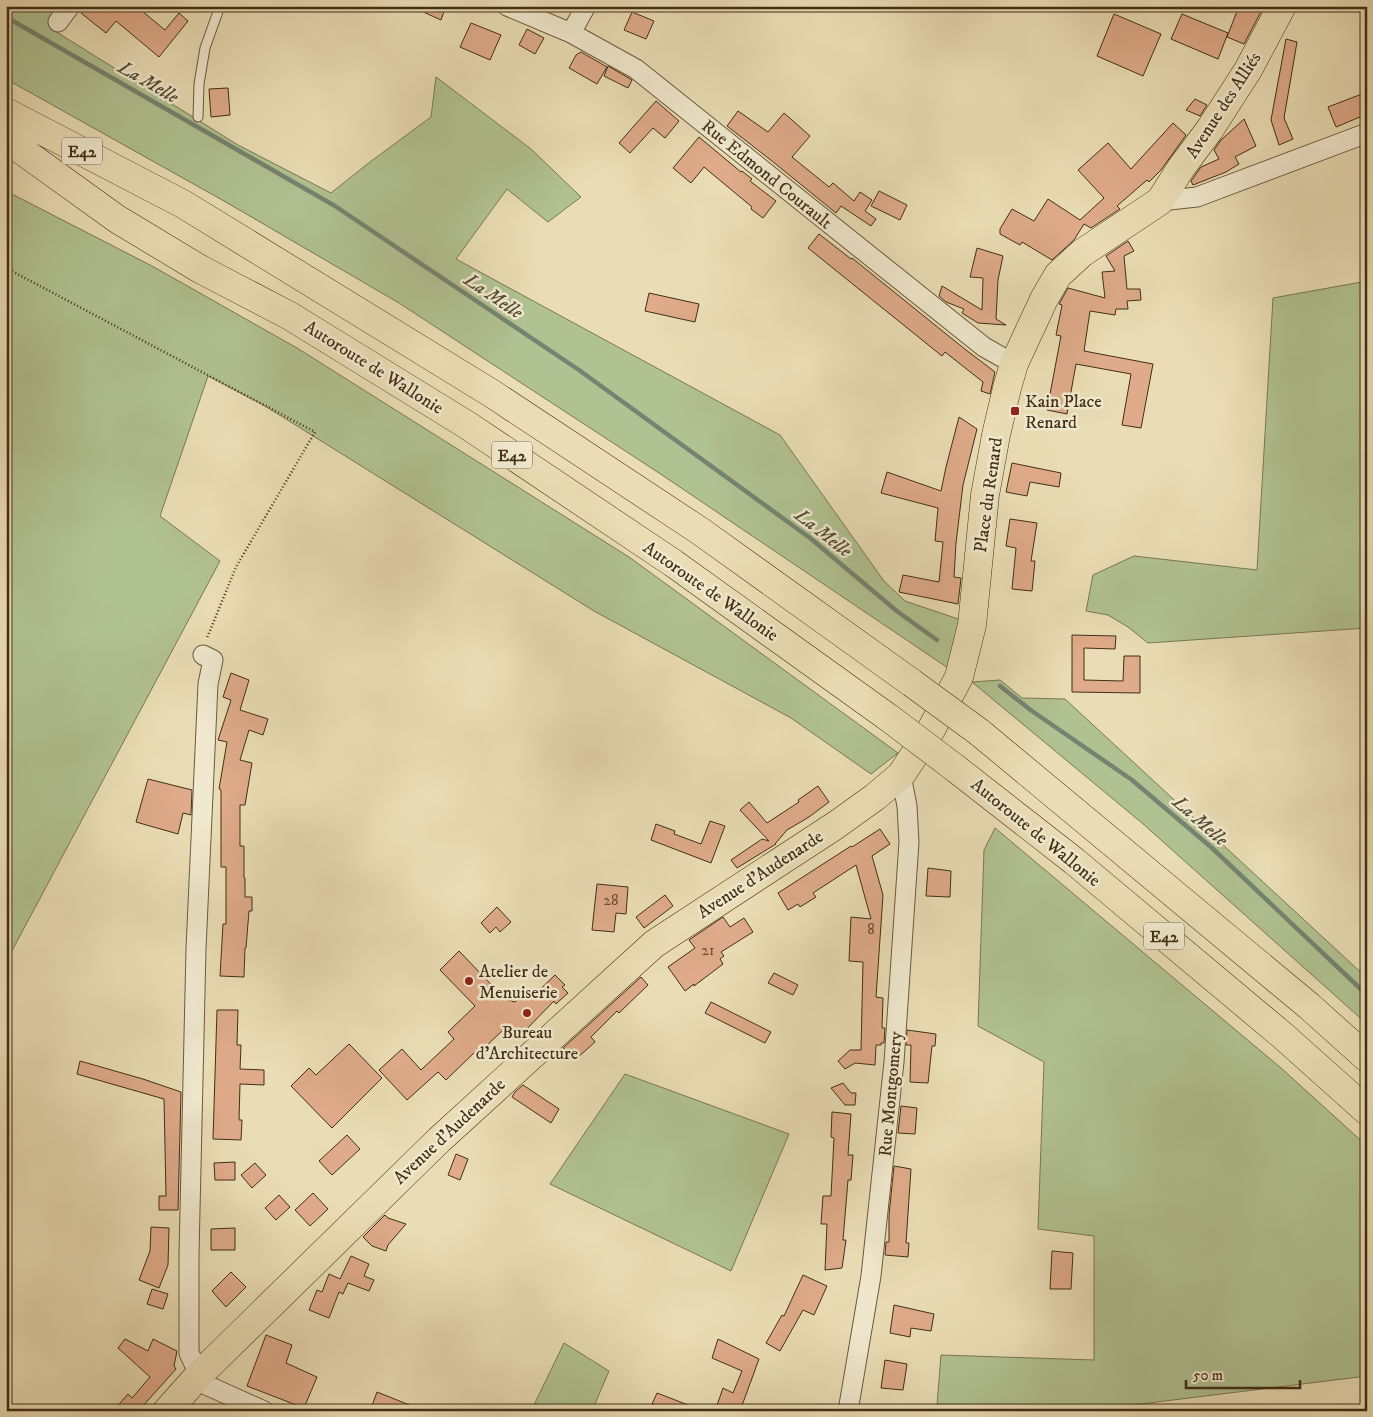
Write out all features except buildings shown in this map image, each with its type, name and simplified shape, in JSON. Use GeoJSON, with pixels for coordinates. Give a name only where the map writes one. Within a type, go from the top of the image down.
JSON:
{"type":"FeatureCollection","features":[{"type":"Feature","properties":{"kind":"main road","name":"Avenue des Alliés"},"geometry":{"type":"LineString","coordinates":[[1160,201],[1248,70],[1282,6]]}},
{"type":"Feature","properties":{"kind":"main road","name":"E42"},"geometry":{"type":"LineString","coordinates":[[6,112],[183,204],[491,393],[700,532],[979,732],[1301,999],[1367,1058]]}},
{"type":"Feature","properties":{"kind":"main road","name":"Autoroute de Wallonie"},"geometry":{"type":"LineString","coordinates":[[6,139],[117,219],[200,269],[290,316],[468,425],[673,563],[889,718],[955,768],[1104,886],[1282,1035],[1367,1111]]}},
{"type":"Feature","properties":{"kind":"main road","name":"Place du Renard"},"geometry":{"type":"LineString","coordinates":[[901,776],[932,728],[958,677],[972,625],[985,494],[1000,416],[1014,364],[1044,299],[1058,275],[1082,253],[1160,201]]}},
{"type":"Feature","properties":{"kind":"main road","name":"Avenue d'Audenarde"},"geometry":{"type":"LineString","coordinates":[[167,1411],[197,1378],[444,1135],[654,944],[836,825],[901,776]]}},
{"type":"Feature","properties":{"kind":"street"},"geometry":{"type":"LineString","coordinates":[[58,22],[70,6]]}},
{"type":"Feature","properties":{"kind":"street","name":"Rue Edmond Courault"},"geometry":{"type":"LineString","coordinates":[[507,6],[571,33],[636,69],[984,347],[1014,364]]}},
{"type":"Feature","properties":{"kind":"street"},"geometry":{"type":"LineString","coordinates":[[571,33],[586,6]]}},
{"type":"Feature","properties":{"kind":"street"},"geometry":{"type":"LineString","coordinates":[[1160,201],[1197,197],[1367,133]]}},
{"type":"Feature","properties":{"kind":"street"},"geometry":{"type":"LineString","coordinates":[[203,655],[213,660],[208,684],[196,949],[189,1254],[189,1353],[197,1378],[264,1411]]}},
{"type":"Feature","properties":{"kind":"street","name":"Rue Montgomery"},"geometry":{"type":"LineString","coordinates":[[848,1411],[872,1276],[894,1062],[909,842],[907,806],[901,776]]}},
{"type":"Feature","properties":{"kind":"lane"},"geometry":{"type":"LineString","coordinates":[[198,117],[199,84],[205,48],[220,6]]}},
{"type":"Feature","properties":{"kind":"path"},"geometry":{"type":"LineString","coordinates":[[6,268],[315,432],[236,566],[205,643],[203,655]]}},
{"type":"Feature","properties":{"kind":"green space"},"geometry":{"type":"Polygon","coordinates":[[[6,6],[61,6],[50,28],[238,145],[331,193],[431,117],[436,77],[531,149],[581,197],[548,222],[507,189],[456,259],[780,435],[884,581],[905,601],[967,622],[951,670],[662,475],[399,303],[224,201],[6,79],[6,6]]]}},
{"type":"Feature","properties":{"kind":"green space"},"geometry":{"type":"Polygon","coordinates":[[[6,191],[152,266],[297,348],[629,557],[898,753],[871,774],[791,718],[594,611],[265,406],[208,376],[160,516],[220,561],[6,962],[6,191]]]}},
{"type":"Feature","properties":{"kind":"green space"},"geometry":{"type":"Polygon","coordinates":[[[1367,281],[1367,628],[1148,643],[1128,627],[1108,615],[1086,611],[1093,575],[1134,556],[1257,570],[1273,298],[1367,281]]]}},
{"type":"Feature","properties":{"kind":"green space"},"geometry":{"type":"Polygon","coordinates":[[[1000,680],[1022,698],[1065,699],[1367,978],[1367,1024],[1142,823],[972,682],[1000,680]]]}},
{"type":"Feature","properties":{"kind":"green space"},"geometry":{"type":"Polygon","coordinates":[[[995,828],[1281,1068],[1367,1146],[1367,1376],[1084,1411],[978,1411],[937,1405],[941,1355],[1094,1360],[1094,1236],[1038,1229],[1044,1062],[978,1026],[984,850],[995,828]]]}},
{"type":"Feature","properties":{"kind":"green space"},"geometry":{"type":"Polygon","coordinates":[[[625,1074],[789,1134],[731,1271],[550,1184],[625,1074]]]}},
{"type":"Feature","properties":{"kind":"green space"},"geometry":{"type":"Polygon","coordinates":[[[564,1343],[609,1371],[592,1411],[531,1411],[564,1343]]]}},
{"type":"Feature","properties":{"kind":"waterway","name":"La Melle"},"geometry":{"type":"LineString","coordinates":[[6,17],[335,206],[579,370],[810,538],[898,612],[937,640]]}},
{"type":"Feature","properties":{"kind":"waterway","name":"La Melle"},"geometry":{"type":"LineString","coordinates":[[1000,686],[1032,711],[1132,780],[1212,848],[1367,995]]}},
{"type":"Feature","properties":{"kind":"place","name":"Kain Place Renard"},"geometry":{"type":"Point","coordinates":[1015,411]}},
{"type":"Feature","properties":{"kind":"place","name":"Atelier de Menuiserie"},"geometry":{"type":"Point","coordinates":[469,981]}},
{"type":"Feature","properties":{"kind":"place","name":"Bureau d'Architecture"},"geometry":{"type":"Point","coordinates":[527,1013]}}]}
